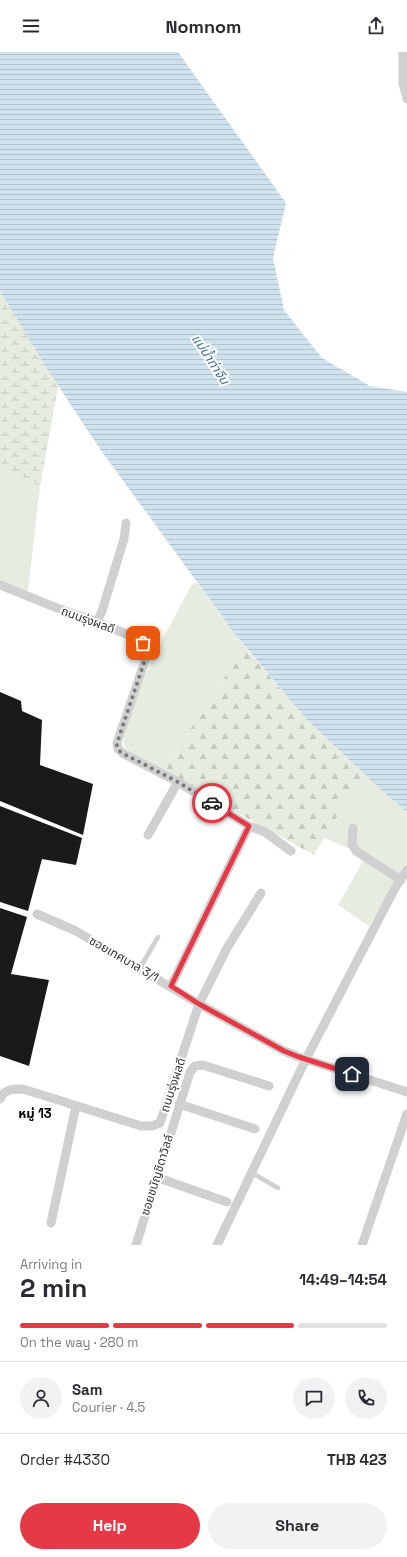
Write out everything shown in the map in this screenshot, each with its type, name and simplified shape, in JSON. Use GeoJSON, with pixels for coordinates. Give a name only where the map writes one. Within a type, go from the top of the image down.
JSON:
{"type":"FeatureCollection","features":[{"type":"Feature","properties":{"kind":"street"},"geometry":{"type":"LineString","coordinates":[[403,52],[403,83],[407,99]]}},
{"type":"Feature","properties":{"kind":"street"},"geometry":{"type":"LineString","coordinates":[[97,622],[102,611],[124,539],[126,523]]}},
{"type":"Feature","properties":{"kind":"street","name":"ถนนรุ่งผลดี"},"geometry":{"type":"LineString","coordinates":[[0,585],[97,622],[143,643],[147,651],[117,743],[118,749],[124,754],[178,782],[249,826],[265,832],[291,851]]}},
{"type":"Feature","properties":{"kind":"street"},"geometry":{"type":"LineString","coordinates":[[148,835],[178,782]]}},
{"type":"Feature","properties":{"kind":"street"},"geometry":{"type":"LineString","coordinates":[[171,986],[249,826]]}},
{"type":"Feature","properties":{"kind":"street"},"geometry":{"type":"LineString","coordinates":[[353,828],[352,844],[356,852],[401,880]]}},
{"type":"Feature","properties":{"kind":"street"},"geometry":{"type":"LineString","coordinates":[[217,1245],[306,1059],[407,870]]}},
{"type":"Feature","properties":{"kind":"street","name":"ถนนรุ่งผลดี"},"geometry":{"type":"LineString","coordinates":[[0,1099],[2,1094],[7,1090],[23,1089],[141,1126],[152,1126],[160,1123],[199,1004],[227,948],[261,893]]}},
{"type":"Feature","properties":{"kind":"street","name":"ซอยเทศบาล 3/1"},"geometry":{"type":"LineString","coordinates":[[37,914],[76,931],[199,1004],[284,1051],[407,1092]]}},
{"type":"Feature","properties":{"kind":"street","name":"ซอยชนัญชิดาวิลล์"},"geometry":{"type":"LineString","coordinates":[[137,1245],[156,1177],[192,1068],[198,1065],[203,1065],[269,1086]]}},
{"type":"Feature","properties":{"kind":"street"},"geometry":{"type":"LineString","coordinates":[[179,1104],[255,1129]]}},
{"type":"Feature","properties":{"kind":"street"},"geometry":{"type":"LineString","coordinates":[[51,1222],[76,1106]]}},
{"type":"Feature","properties":{"kind":"street"},"geometry":{"type":"LineString","coordinates":[[362,1245],[407,1114]]}},
{"type":"Feature","properties":{"kind":"street"},"geometry":{"type":"LineString","coordinates":[[156,1177],[227,1202]]}},
{"type":"Feature","properties":{"kind":"lane"},"geometry":{"type":"LineString","coordinates":[[140,968],[158,937]]}},
{"type":"Feature","properties":{"kind":"lane"},"geometry":{"type":"LineString","coordinates":[[252,1173],[278,1188]]}},
{"type":"Feature","properties":{"kind":"green space"},"geometry":{"type":"Polygon","coordinates":[[[0,291],[58,387],[40,487],[0,464],[0,291]]]}},
{"type":"Feature","properties":{"kind":"green space"},"geometry":{"type":"Polygon","coordinates":[[[0,464],[40,487],[28,591],[0,581],[0,464]]]}},
{"type":"Feature","properties":{"kind":"green space"},"geometry":{"type":"Polygon","coordinates":[[[196,582],[245,647],[162,771],[129,753],[123,743],[134,703],[153,657],[191,586],[196,582]]]}},
{"type":"Feature","properties":{"kind":"green space"},"geometry":{"type":"Polygon","coordinates":[[[245,647],[307,720],[363,773],[314,855],[162,771],[245,647]]]}},
{"type":"Feature","properties":{"kind":"green space"},"geometry":{"type":"Polygon","coordinates":[[[363,773],[407,812],[407,870],[402,870],[369,926],[338,905],[366,856],[324,838],[363,773]]]}},
{"type":"Feature","properties":{"kind":"water","name":"แม่น้ำท่าจีน"},"geometry":{"type":"Polygon","coordinates":[[[0,52],[178,52],[286,203],[273,258],[284,310],[322,358],[370,386],[407,392],[407,812],[378,787],[307,720],[235,634],[100,449],[47,369],[0,291],[0,52]]]}},
{"type":"Feature","properties":{"kind":"building"},"geometry":{"type":"Polygon","coordinates":[[[0,692],[21,701],[22,711],[42,720],[40,765],[93,784],[83,835],[0,801],[0,692]]]}},
{"type":"Feature","properties":{"kind":"building"},"geometry":{"type":"Polygon","coordinates":[[[0,806],[82,838],[76,865],[42,859],[28,911],[0,902],[0,806]]]}},
{"type":"Feature","properties":{"kind":"building"},"geometry":{"type":"Polygon","coordinates":[[[0,908],[27,917],[11,974],[49,980],[29,1066],[0,1056],[0,908]]]}},
{"type":"Feature","properties":{"kind":"way so far"},"geometry":{"type":"LineString","coordinates":[[143,643],[147,654],[116,745],[119,751],[178,782],[212,803]]}},
{"type":"Feature","properties":{"kind":"district","name":"หมู่ 13"},"geometry":{"type":"Point","coordinates":[35,1113]}},
{"type":"Feature","properties":{"kind":"route"},"geometry":{"type":"LineString","coordinates":[[212,803],[249,826],[171,986],[199,1004],[284,1051],[352,1074]]}}]}
